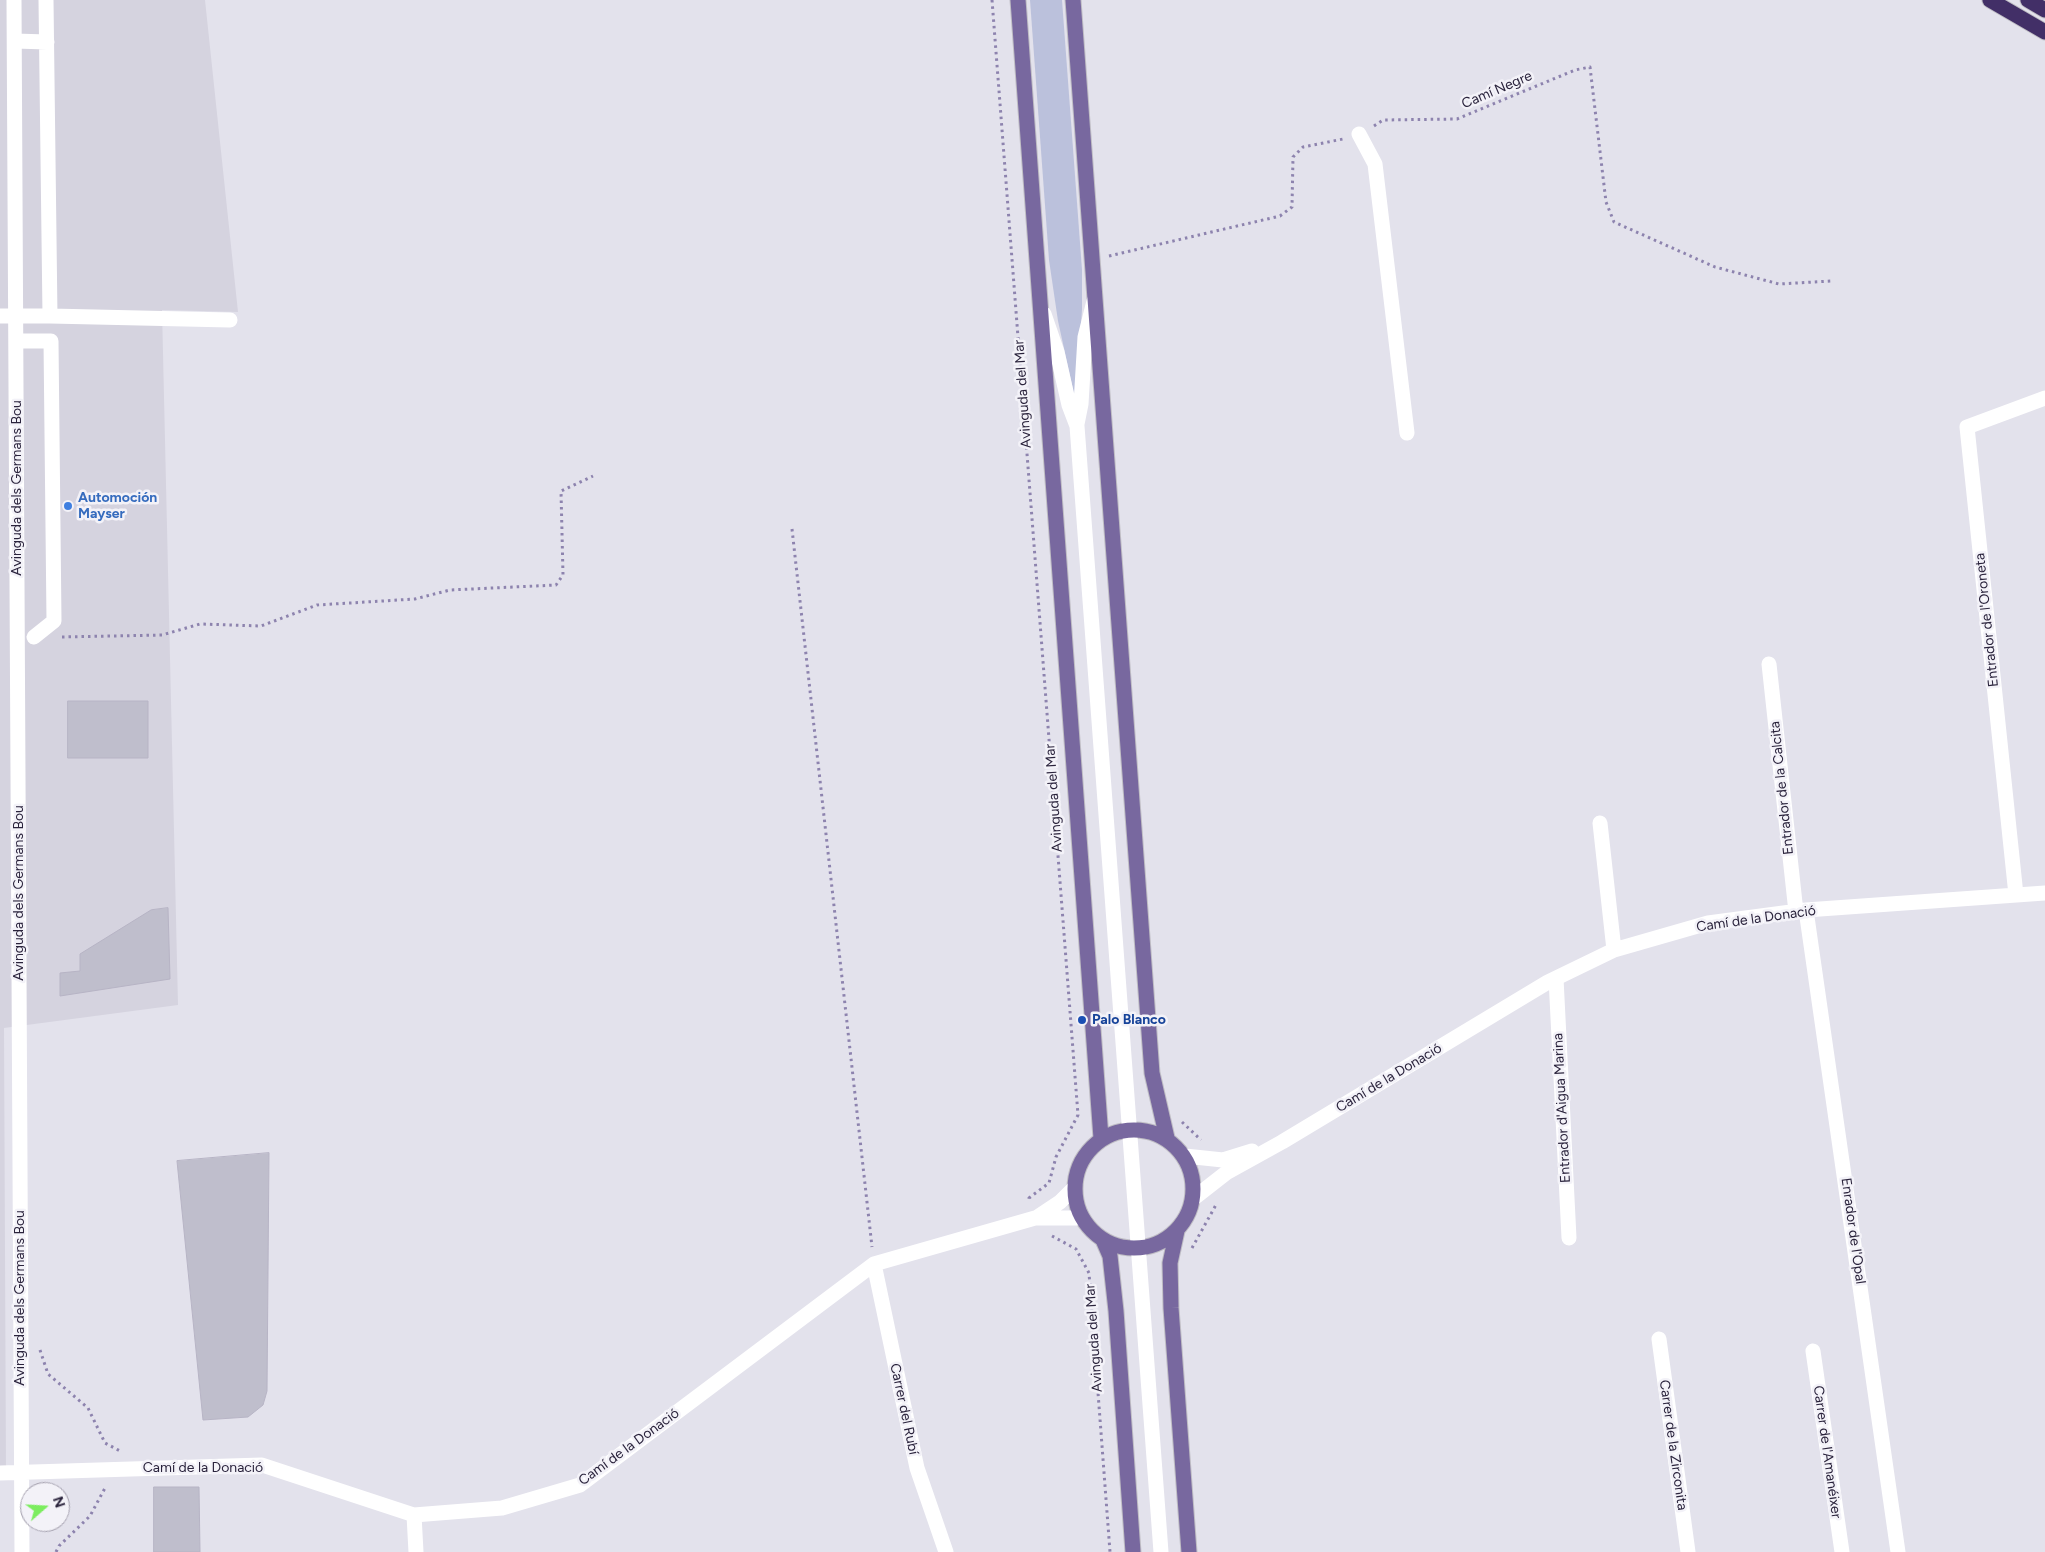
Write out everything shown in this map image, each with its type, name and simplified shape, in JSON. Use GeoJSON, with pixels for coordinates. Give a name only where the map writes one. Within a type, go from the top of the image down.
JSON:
{"type":"FeatureCollection","features":[{"type":"Feature","properties":{"kind":"highway"},"geometry":{"type":"LineString","coordinates":[[1990,0],[2045,32]]}},
{"type":"Feature","properties":{"kind":"highway"},"geometry":{"type":"LineString","coordinates":[[2028,0],[2045,10]]}},
{"type":"Feature","properties":{"kind":"main road","name":"Avinguda del Mar"},"geometry":{"type":"LineString","coordinates":[[1018,0],[1101,1138]]}},
{"type":"Feature","properties":{"kind":"main road","name":"Avinguda del Mar"},"geometry":{"type":"LineString","coordinates":[[1073,0],[1152,1073],[1167,1138]]}},
{"type":"Feature","properties":{"kind":"main road"},"geometry":{"type":"LineString","coordinates":[[1177,1231],[1158,1242],[1138,1249],[1122,1247],[1103,1240],[1082,1218],[1076,1204],[1074,1188],[1081,1160],[1101,1138],[1129,1129],[1167,1138],[1185,1156],[1194,1176],[1194,1198],[1177,1231],[1170,1263],[1171,1308],[1189,1552]]}},
{"type":"Feature","properties":{"kind":"main road","name":"Avinguda del Mar"},"geometry":{"type":"LineString","coordinates":[[1103,1240],[1110,1256],[1116,1311],[1133,1552]]}},
{"type":"Feature","properties":{"kind":"street","name":"Avinguda dels Germans Bou"},"geometry":{"type":"LineString","coordinates":[[14,0],[7,17],[15,41],[22,1552]]}},
{"type":"Feature","properties":{"kind":"street"},"geometry":{"type":"LineString","coordinates":[[46,0],[50,316]]}},
{"type":"Feature","properties":{"kind":"street"},"geometry":{"type":"LineString","coordinates":[[15,41],[47,42]]}},
{"type":"Feature","properties":{"kind":"street"},"geometry":{"type":"LineString","coordinates":[[1359,134],[1375,164],[1407,433]]}},
{"type":"Feature","properties":{"kind":"street","name":"Avinguda del Mar"},"geometry":{"type":"LineString","coordinates":[[1094,301],[1085,337],[1081,404],[1077,426],[1161,1552]]}},
{"type":"Feature","properties":{"kind":"street","name":"Avinguda del Mar"},"geometry":{"type":"LineString","coordinates":[[1041,306],[1057,352],[1069,405],[1077,426]]}},
{"type":"Feature","properties":{"kind":"street"},"geometry":{"type":"LineString","coordinates":[[0,316],[230,320]]}},
{"type":"Feature","properties":{"kind":"street"},"geometry":{"type":"LineString","coordinates":[[16,341],[50,340],[54,621],[34,637]]}},
{"type":"Feature","properties":{"kind":"street","name":"Entrador de l'Oroneta"},"geometry":{"type":"LineString","coordinates":[[2016,895],[1967,427],[2045,398]]}},
{"type":"Feature","properties":{"kind":"street","name":"Entrador de la Calcita"},"geometry":{"type":"LineString","coordinates":[[1769,664],[1800,911]]}},
{"type":"Feature","properties":{"kind":"street"},"geometry":{"type":"LineString","coordinates":[[1600,823],[1614,950]]}},
{"type":"Feature","properties":{"kind":"street","name":"Camí de la Donació"},"geometry":{"type":"LineString","coordinates":[[1194,1198],[1226,1173],[1282,1142],[1556,978],[1614,950],[1708,922],[1800,911],[2045,893]]}},
{"type":"Feature","properties":{"kind":"street","name":"Enrador de l'Opal"},"geometry":{"type":"LineString","coordinates":[[1800,911],[1898,1552]]}},
{"type":"Feature","properties":{"kind":"street","name":"Entrador d'Aigua Marina"},"geometry":{"type":"LineString","coordinates":[[1556,978],[1569,1238]]}},
{"type":"Feature","properties":{"kind":"street","name":"Camí de la Donació"},"geometry":{"type":"LineString","coordinates":[[1185,1156],[1223,1160],[1282,1142]]}},
{"type":"Feature","properties":{"kind":"street","name":"Camí de la Donació"},"geometry":{"type":"LineString","coordinates":[[1035,1218],[1060,1202],[1074,1188]]}},
{"type":"Feature","properties":{"kind":"street","name":"Camí de la Donació"},"geometry":{"type":"LineString","coordinates":[[0,1473],[262,1466],[414,1514],[502,1508],[580,1485],[874,1264],[1035,1218],[1082,1218]]}},
{"type":"Feature","properties":{"kind":"street","name":"Carrer del Rubí"},"geometry":{"type":"LineString","coordinates":[[874,1264],[917,1468],[946,1552]]}},
{"type":"Feature","properties":{"kind":"street","name":"Carrer de la Zirconita"},"geometry":{"type":"LineString","coordinates":[[1659,1339],[1688,1552]]}},
{"type":"Feature","properties":{"kind":"street","name":"Carrer de l'Amanéixer"},"geometry":{"type":"LineString","coordinates":[[1813,1352],[1842,1552]]}},
{"type":"Feature","properties":{"kind":"street"},"geometry":{"type":"LineString","coordinates":[[414,1514],[416,1552]]}},
{"type":"Feature","properties":{"kind":"path","name":"Avinguda del Mar"},"geometry":{"type":"LineString","coordinates":[[992,0],[1078,1115],[1056,1157],[1049,1183],[1029,1198],[1039,1230],[1076,1249],[1089,1273],[1110,1552]]}},
{"type":"Feature","properties":{"kind":"path","name":"Camí Negre"},"geometry":{"type":"LineString","coordinates":[[1091,259],[1111,256],[1280,216],[1292,207],[1293,157],[1304,147],[1353,137],[1384,120],[1458,119],[1575,70],[1590,67],[1606,202],[1614,222],[1715,267],[1779,284],[1831,281]]}},
{"type":"Feature","properties":{"kind":"path"},"geometry":{"type":"LineString","coordinates":[[1110,246],[1111,256]]}},
{"type":"Feature","properties":{"kind":"path"},"geometry":{"type":"LineString","coordinates":[[34,637],[162,635],[200,624],[261,626],[317,605],[415,599],[450,590],[556,585],[563,575],[561,491],[593,476]]}},
{"type":"Feature","properties":{"kind":"path"},"geometry":{"type":"LineString","coordinates":[[792,529],[874,1264]]}},
{"type":"Feature","properties":{"kind":"path"},"geometry":{"type":"LineString","coordinates":[[1179,1119],[1200,1139],[1219,1148],[1223,1160]]}},
{"type":"Feature","properties":{"kind":"path"},"geometry":{"type":"LineString","coordinates":[[1190,1252],[1218,1200]]}},
{"type":"Feature","properties":{"kind":"path"},"geometry":{"type":"LineString","coordinates":[[38,1346],[48,1374],[88,1408],[105,1443],[119,1451],[126,1451]]}},
{"type":"Feature","properties":{"kind":"path"},"geometry":{"type":"LineString","coordinates":[[56,1552],[59,1546],[90,1516],[104,1489],[110,1484]]}},
{"type":"Feature","properties":{"kind":"shaded area"},"geometry":{"type":"Polygon","coordinates":[[[0,0],[205,0],[238,312],[162,310],[178,1005],[4,1028],[6,1474],[0,1474],[0,0]]]}},
{"type":"Feature","properties":{"kind":"shaded area"},"geometry":{"type":"Polygon","coordinates":[[[1030,0],[1062,0],[1082,270],[1082,309],[1076,403],[1058,321],[1049,260],[1030,0]]]}},
{"type":"Feature","properties":{"kind":"building"},"geometry":{"type":"Polygon","coordinates":[[[68,701],[148,701],[148,758],[68,758],[68,701]]]}},
{"type":"Feature","properties":{"kind":"building"},"geometry":{"type":"Polygon","coordinates":[[[168,908],[170,979],[60,996],[60,973],[80,971],[80,954],[151,910],[168,908]]]}},
{"type":"Feature","properties":{"kind":"building"},"geometry":{"type":"Polygon","coordinates":[[[269,1153],[267,1391],[263,1405],[248,1417],[203,1420],[177,1161],[269,1153]]]}},
{"type":"Feature","properties":{"kind":"building"},"geometry":{"type":"Polygon","coordinates":[[[154,1487],[199,1487],[200,1552],[154,1552],[154,1487]]]}},
{"type":"Feature","properties":{"kind":"place","name":"Automoción Mayser"},"geometry":{"type":"Point","coordinates":[68,506]}},
{"type":"Feature","properties":{"kind":"place","name":"Palo Blanco"},"geometry":{"type":"Point","coordinates":[1082,1020]}}]}
